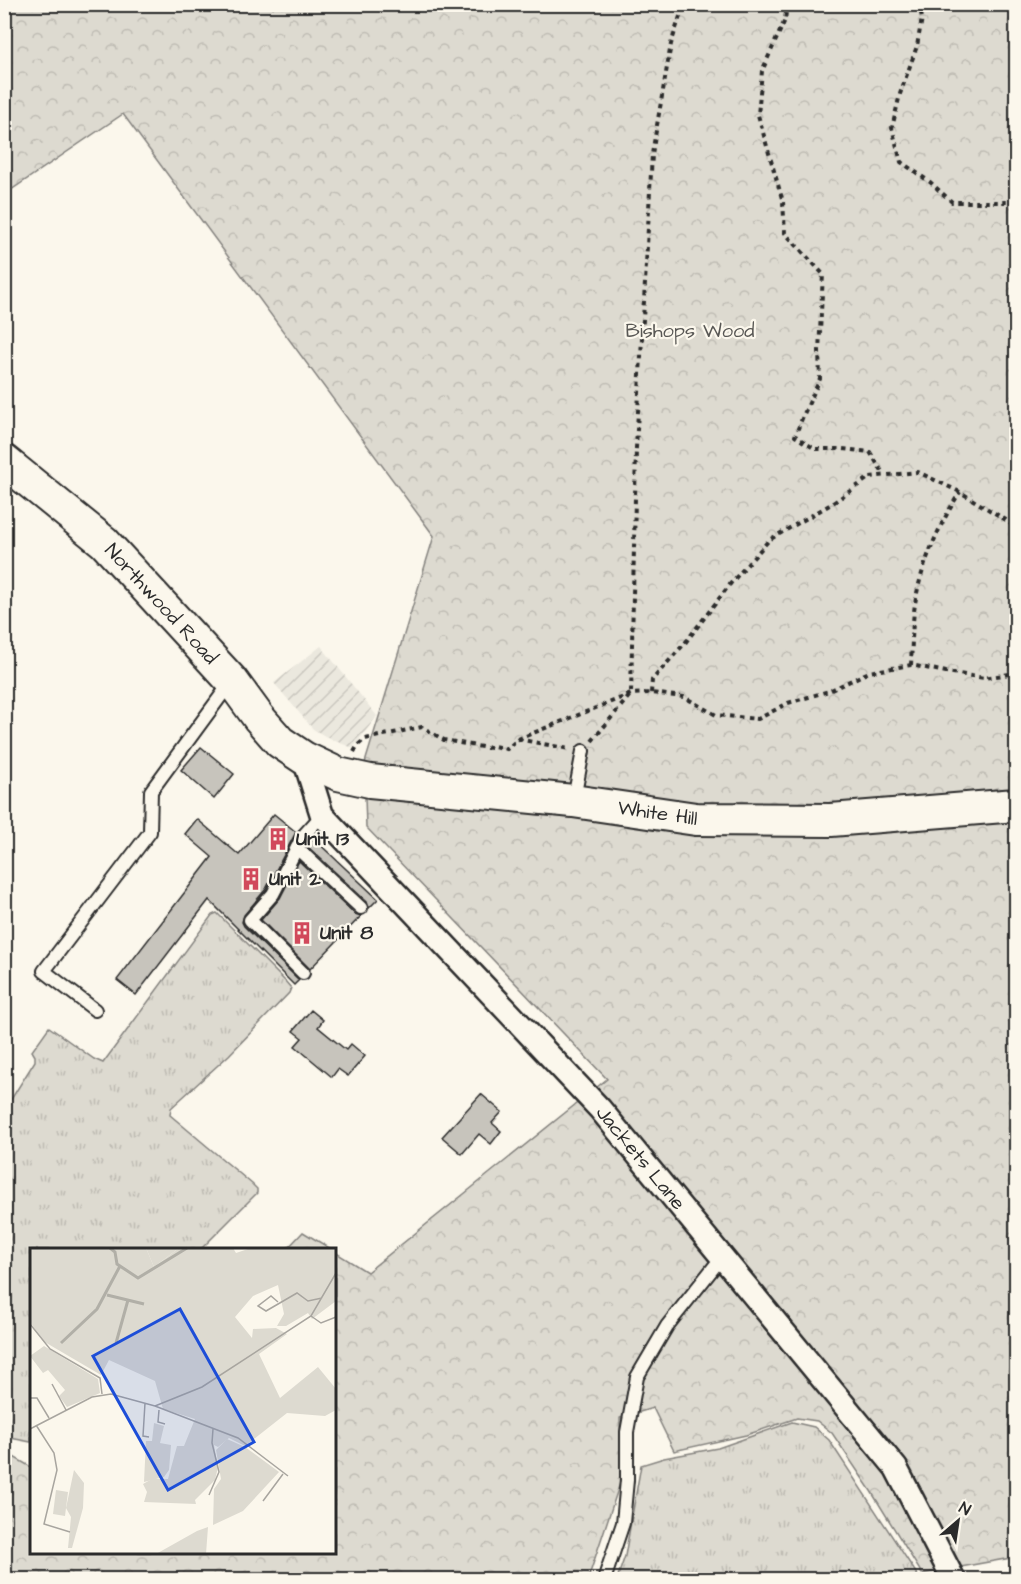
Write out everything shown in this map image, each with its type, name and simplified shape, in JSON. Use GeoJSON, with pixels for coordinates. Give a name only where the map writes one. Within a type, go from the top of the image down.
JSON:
{"type":"FeatureCollection","features":[{"type":"Feature","properties":{"kind":"street","name":"Northwood Road"},"geometry":{"type":"LineString","coordinates":[[4,461],[104,542],[232,681],[280,742],[304,758]]}},
{"type":"Feature","properties":{"kind":"street","name":"White Hill"},"geometry":{"type":"LineString","coordinates":[[304,758],[338,774],[370,781],[573,801],[696,819],[831,820],[1017,805]]}},
{"type":"Feature","properties":{"kind":"street","name":"Jackets Lane"},"geometry":{"type":"LineString","coordinates":[[304,758],[322,815],[600,1109],[896,1467],[954,1580]]}},
{"type":"Feature","properties":{"kind":"lane"},"geometry":{"type":"LineString","coordinates":[[95,1010],[44,971],[150,832],[150,791],[232,681]]}},
{"type":"Feature","properties":{"kind":"lane"},"geometry":{"type":"LineString","coordinates":[[573,801],[584,751]]}},
{"type":"Feature","properties":{"kind":"lane"},"geometry":{"type":"LineString","coordinates":[[303,973],[250,920],[273,894],[303,836],[322,815]]}},
{"type":"Feature","properties":{"kind":"lane"},"geometry":{"type":"LineString","coordinates":[[297,848],[361,908]]}},
{"type":"Feature","properties":{"kind":"lane"},"geometry":{"type":"LineString","coordinates":[[604,1580],[623,1523],[627,1480],[627,1432],[637,1377],[667,1326],[722,1257]]}},
{"type":"Feature","properties":{"kind":"path"},"geometry":{"type":"LineString","coordinates":[[518,739],[584,751],[631,694],[636,448],[652,154],[671,44],[684,4]]}},
{"type":"Feature","properties":{"kind":"path"},"geometry":{"type":"LineString","coordinates":[[787,4],[785,20],[762,71],[758,115],[783,202],[785,233],[823,274],[820,379],[795,436],[815,449],[870,452],[884,475]]}},
{"type":"Feature","properties":{"kind":"path"},"geometry":{"type":"LineString","coordinates":[[919,4],[922,18],[917,46],[900,94],[892,128],[902,162],[930,182],[952,202],[1017,202]]}},
{"type":"Feature","properties":{"kind":"path"},"geometry":{"type":"LineString","coordinates":[[651,693],[652,680],[769,540],[833,503],[870,477],[918,472],[960,492],[1017,528]]}},
{"type":"Feature","properties":{"kind":"path"},"geometry":{"type":"LineString","coordinates":[[910,665],[915,604],[920,580],[934,541],[960,492]]}},
{"type":"Feature","properties":{"kind":"path"},"geometry":{"type":"LineString","coordinates":[[346,775],[350,760],[358,745],[365,739],[422,727],[444,740],[487,748],[494,746],[507,748],[518,739],[631,694],[651,693],[684,697],[716,716],[758,719],[788,703],[829,691],[869,672],[910,665],[984,678],[1017,673]]}},
{"type":"Feature","properties":{"kind":"shaded area"},"geometry":{"type":"Polygon","coordinates":[[[321,646],[377,716],[353,748],[313,729],[274,683],[321,646]]]}},
{"type":"Feature","properties":{"kind":"green space","name":"Bishops Wood"},"geometry":{"type":"Polygon","coordinates":[[[5,5],[1016,5],[1016,1557],[922,1574],[832,1433],[817,1421],[797,1418],[746,1435],[674,1451],[653,1408],[620,1418],[620,1483],[588,1579],[5,1579],[5,1452],[30,1466],[30,1554],[336,1554],[336,1253],[367,1272],[607,1079],[366,827],[364,766],[434,536],[123,114],[5,194],[5,5]]]}},
{"type":"Feature","properties":{"kind":"green space"},"geometry":{"type":"Polygon","coordinates":[[[217,913],[291,988],[289,993],[229,1055],[171,1108],[170,1115],[252,1184],[257,1189],[257,1193],[202,1248],[30,1248],[30,1442],[5,1437],[5,1109],[35,1061],[32,1051],[49,1027],[103,1063],[212,915],[217,913]]]}},
{"type":"Feature","properties":{"kind":"green space"},"geometry":{"type":"Polygon","coordinates":[[[303,1232],[329,1248],[288,1248],[303,1232]]]}},
{"type":"Feature","properties":{"kind":"green space"},"geometry":{"type":"Polygon","coordinates":[[[792,1422],[814,1427],[829,1440],[920,1579],[617,1579],[625,1556],[641,1465],[664,1458],[718,1448],[792,1422]]]}},
{"type":"Feature","properties":{"kind":"building"},"geometry":{"type":"Polygon","coordinates":[[[201,747],[234,774],[214,799],[181,770],[201,747]]]}},
{"type":"Feature","properties":{"kind":"building"},"geometry":{"type":"Polygon","coordinates":[[[274,814],[296,832],[266,889],[244,915],[242,922],[299,980],[294,985],[209,900],[136,995],[117,980],[212,857],[185,834],[197,819],[239,855],[274,814]]]}},
{"type":"Feature","properties":{"kind":"building"},"geometry":{"type":"Polygon","coordinates":[[[313,838],[378,899],[369,908],[367,902],[307,846],[313,838]]]}},
{"type":"Feature","properties":{"kind":"building"},"geometry":{"type":"Polygon","coordinates":[[[299,861],[355,914],[361,916],[310,969],[261,920],[280,898],[299,861]]]}},
{"type":"Feature","properties":{"kind":"building"},"geometry":{"type":"Polygon","coordinates":[[[311,1010],[323,1020],[318,1027],[346,1050],[351,1044],[365,1056],[348,1076],[338,1069],[332,1077],[295,1046],[302,1038],[293,1031],[311,1010]]]}},
{"type":"Feature","properties":{"kind":"building"},"geometry":{"type":"Polygon","coordinates":[[[481,1094],[502,1112],[492,1123],[501,1131],[491,1144],[479,1134],[462,1154],[442,1137],[481,1094]]]}},
{"type":"Feature","properties":{"kind":"place","name":"Unit 13"},"geometry":{"type":"Point","coordinates":[278,839]}},
{"type":"Feature","properties":{"kind":"place","name":"Unit 2"},"geometry":{"type":"Point","coordinates":[251,879]}},
{"type":"Feature","properties":{"kind":"place","name":"Unit 8"},"geometry":{"type":"Point","coordinates":[302,933]}}]}
